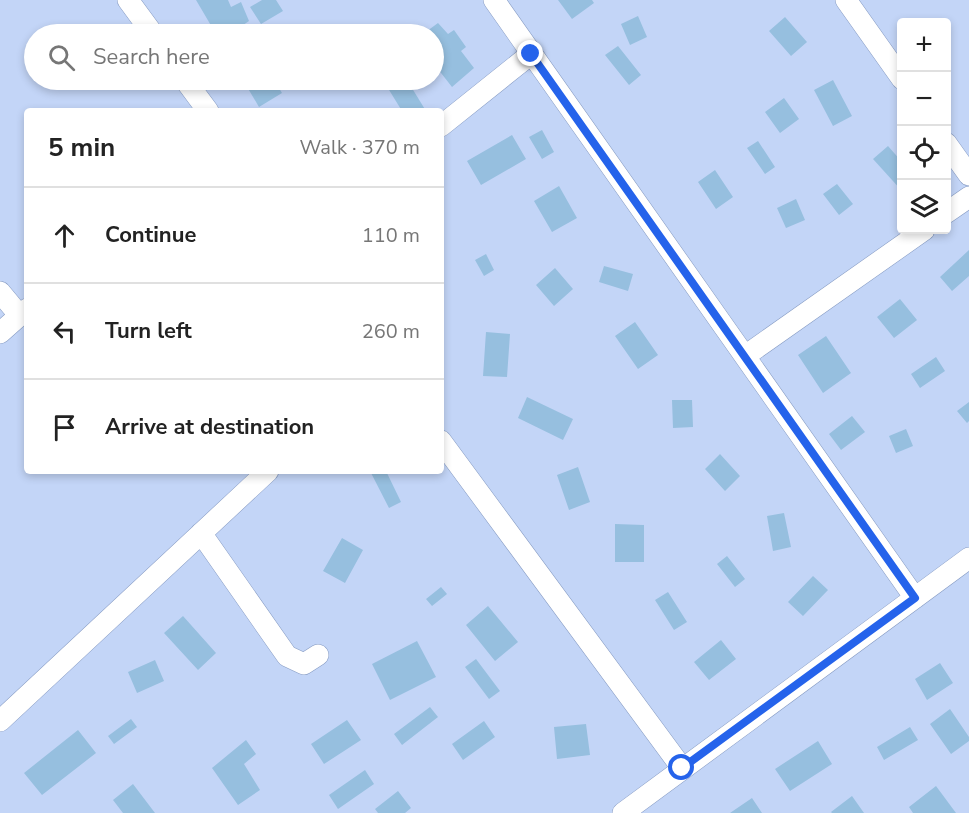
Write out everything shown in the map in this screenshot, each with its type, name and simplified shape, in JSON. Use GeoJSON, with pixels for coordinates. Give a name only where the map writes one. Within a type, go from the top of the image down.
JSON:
{"type":"FeatureCollection","features":[{"type":"Feature","properties":{"kind":"street"},"geometry":{"type":"LineString","coordinates":[[128,0],[146,24]]}},
{"type":"Feature","properties":{"kind":"street"},"geometry":{"type":"LineString","coordinates":[[494,0],[915,598]]}},
{"type":"Feature","properties":{"kind":"street"},"geometry":{"type":"LineString","coordinates":[[846,0],[897,72]]}},
{"type":"Feature","properties":{"kind":"street"},"geometry":{"type":"LineString","coordinates":[[444,124],[531,54]]}},
{"type":"Feature","properties":{"kind":"street"},"geometry":{"type":"LineString","coordinates":[[192,90],[206,108]]}},
{"type":"Feature","properties":{"kind":"street"},"geometry":{"type":"LineString","coordinates":[[951,150],[969,175]]}},
{"type":"Feature","properties":{"kind":"street"},"geometry":{"type":"LineString","coordinates":[[951,210],[969,197]]}},
{"type":"Feature","properties":{"kind":"street"},"geometry":{"type":"LineString","coordinates":[[745,356],[918,234]]}},
{"type":"Feature","properties":{"kind":"street"},"geometry":{"type":"LineString","coordinates":[[0,292],[23,313],[0,333]]}},
{"type":"Feature","properties":{"kind":"street"},"geometry":{"type":"LineString","coordinates":[[444,445],[682,768]]}},
{"type":"Feature","properties":{"kind":"street"},"geometry":{"type":"LineString","coordinates":[[0,721],[265,474]]}},
{"type":"Feature","properties":{"kind":"street"},"geometry":{"type":"LineString","coordinates":[[201,533],[288,656],[304,664],[318,655]]}},
{"type":"Feature","properties":{"kind":"street"},"geometry":{"type":"LineString","coordinates":[[623,813],[969,558]]}},
{"type":"Feature","properties":{"kind":"building"},"geometry":{"type":"Polygon","coordinates":[[[196,0],[228,0],[231,7],[241,2],[249,21],[245,24],[210,24],[196,0]]]}},
{"type":"Feature","properties":{"kind":"building"},"geometry":{"type":"Polygon","coordinates":[[[262,0],[276,0],[283,11],[261,24],[250,7],[262,0]]]}},
{"type":"Feature","properties":{"kind":"building"},"geometry":{"type":"Polygon","coordinates":[[[558,0],[592,0],[594,3],[572,19],[558,0]]]}},
{"type":"Feature","properties":{"kind":"building"},"geometry":{"type":"Polygon","coordinates":[[[638,16],[647,37],[630,45],[621,24],[638,16]]]}},
{"type":"Feature","properties":{"kind":"building"},"geometry":{"type":"Polygon","coordinates":[[[785,17],[807,42],[791,56],[769,31],[785,17]]]}},
{"type":"Feature","properties":{"kind":"building"},"geometry":{"type":"Polygon","coordinates":[[[444,30],[448,34],[454,30],[466,47],[461,51],[474,68],[452,87],[444,77],[444,30]]]}},
{"type":"Feature","properties":{"kind":"building"},"geometry":{"type":"Polygon","coordinates":[[[618,46],[641,75],[629,85],[605,55],[618,46]]]}},
{"type":"Feature","properties":{"kind":"building"},"geometry":{"type":"Polygon","coordinates":[[[833,80],[852,116],[833,126],[814,90],[833,80]]]}},
{"type":"Feature","properties":{"kind":"building"},"geometry":{"type":"Polygon","coordinates":[[[249,90],[280,90],[282,93],[259,107],[249,90]]]}},
{"type":"Feature","properties":{"kind":"building"},"geometry":{"type":"Polygon","coordinates":[[[389,90],[413,90],[424,108],[400,108],[389,90]]]}},
{"type":"Feature","properties":{"kind":"building"},"geometry":{"type":"Polygon","coordinates":[[[784,98],[799,119],[780,133],[765,112],[784,98]]]}},
{"type":"Feature","properties":{"kind":"building"},"geometry":{"type":"Polygon","coordinates":[[[542,130],[554,152],[542,159],[529,137],[542,130]]]}},
{"type":"Feature","properties":{"kind":"building"},"geometry":{"type":"Polygon","coordinates":[[[512,135],[526,159],[481,185],[467,161],[512,135]]]}},
{"type":"Feature","properties":{"kind":"building"},"geometry":{"type":"Polygon","coordinates":[[[758,141],[775,167],[765,174],[747,148],[758,141]]]}},
{"type":"Feature","properties":{"kind":"building"},"geometry":{"type":"Polygon","coordinates":[[[888,146],[897,156],[897,185],[873,159],[888,146]]]}},
{"type":"Feature","properties":{"kind":"building"},"geometry":{"type":"Polygon","coordinates":[[[715,170],[733,197],[716,209],[698,182],[715,170]]]}},
{"type":"Feature","properties":{"kind":"building"},"geometry":{"type":"Polygon","coordinates":[[[837,184],[853,204],[839,215],[823,194],[837,184]]]}},
{"type":"Feature","properties":{"kind":"building"},"geometry":{"type":"Polygon","coordinates":[[[559,186],[577,218],[552,232],[534,201],[559,186]]]}},
{"type":"Feature","properties":{"kind":"building"},"geometry":{"type":"Polygon","coordinates":[[[796,199],[805,220],[786,228],[777,208],[796,199]]]}},
{"type":"Feature","properties":{"kind":"building"},"geometry":{"type":"Polygon","coordinates":[[[969,250],[969,276],[952,291],[940,277],[969,250]]]}},
{"type":"Feature","properties":{"kind":"building"},"geometry":{"type":"Polygon","coordinates":[[[486,254],[494,270],[484,276],[475,260],[486,254]]]}},
{"type":"Feature","properties":{"kind":"building"},"geometry":{"type":"Polygon","coordinates":[[[604,266],[633,274],[628,291],[599,282],[604,266]]]}},
{"type":"Feature","properties":{"kind":"building"},"geometry":{"type":"Polygon","coordinates":[[[555,268],[573,289],[554,306],[536,285],[555,268]]]}},
{"type":"Feature","properties":{"kind":"building"},"geometry":{"type":"Polygon","coordinates":[[[900,299],[917,320],[894,338],[877,317],[900,299]]]}},
{"type":"Feature","properties":{"kind":"building"},"geometry":{"type":"Polygon","coordinates":[[[635,322],[658,355],[638,369],[615,336],[635,322]]]}},
{"type":"Feature","properties":{"kind":"building"},"geometry":{"type":"Polygon","coordinates":[[[486,332],[510,334],[507,377],[483,376],[486,332]]]}},
{"type":"Feature","properties":{"kind":"building"},"geometry":{"type":"Polygon","coordinates":[[[826,336],[851,373],[823,393],[798,355],[826,336]]]}},
{"type":"Feature","properties":{"kind":"building"},"geometry":{"type":"Polygon","coordinates":[[[936,357],[945,371],[920,388],[911,374],[936,357]]]}},
{"type":"Feature","properties":{"kind":"building"},"geometry":{"type":"Polygon","coordinates":[[[527,397],[573,419],[563,440],[518,418],[527,397]]]}},
{"type":"Feature","properties":{"kind":"building"},"geometry":{"type":"Polygon","coordinates":[[[672,400],[692,400],[693,427],[673,428],[672,400]]]}},
{"type":"Feature","properties":{"kind":"building"},"geometry":{"type":"Polygon","coordinates":[[[969,402],[969,421],[967,423],[957,411],[969,402]]]}},
{"type":"Feature","properties":{"kind":"building"},"geometry":{"type":"Polygon","coordinates":[[[852,416],[865,432],[841,450],[829,434],[852,416]]]}},
{"type":"Feature","properties":{"kind":"building"},"geometry":{"type":"Polygon","coordinates":[[[906,429],[913,446],[896,453],[889,436],[906,429]]]}},
{"type":"Feature","properties":{"kind":"building"},"geometry":{"type":"Polygon","coordinates":[[[720,454],[740,476],[725,491],[705,469],[720,454]]]}},
{"type":"Feature","properties":{"kind":"building"},"geometry":{"type":"Polygon","coordinates":[[[578,467],[590,502],[569,510],[557,475],[578,467]]]}},
{"type":"Feature","properties":{"kind":"building"},"geometry":{"type":"Polygon","coordinates":[[[372,474],[387,474],[401,502],[389,508],[372,474]]]}},
{"type":"Feature","properties":{"kind":"building"},"geometry":{"type":"Polygon","coordinates":[[[784,513],[791,547],[773,551],[767,516],[784,513]]]}},
{"type":"Feature","properties":{"kind":"building"},"geometry":{"type":"Polygon","coordinates":[[[615,524],[644,525],[644,562],[615,562],[615,524]]]}},
{"type":"Feature","properties":{"kind":"building"},"geometry":{"type":"Polygon","coordinates":[[[342,538],[363,550],[345,583],[323,571],[342,538]]]}},
{"type":"Feature","properties":{"kind":"building"},"geometry":{"type":"Polygon","coordinates":[[[727,556],[745,579],[735,587],[717,564],[727,556]]]}},
{"type":"Feature","properties":{"kind":"building"},"geometry":{"type":"Polygon","coordinates":[[[813,576],[828,590],[803,616],[788,602],[813,576]]]}},
{"type":"Feature","properties":{"kind":"building"},"geometry":{"type":"Polygon","coordinates":[[[441,587],[447,594],[432,606],[426,599],[441,587]]]}},
{"type":"Feature","properties":{"kind":"building"},"geometry":{"type":"Polygon","coordinates":[[[668,592],[687,622],[674,630],[655,600],[668,592]]]}},
{"type":"Feature","properties":{"kind":"building"},"geometry":{"type":"Polygon","coordinates":[[[488,606],[518,642],[495,661],[466,625],[488,606]]]}},
{"type":"Feature","properties":{"kind":"building"},"geometry":{"type":"Polygon","coordinates":[[[183,616],[216,653],[198,670],[164,633],[183,616]]]}},
{"type":"Feature","properties":{"kind":"building"},"geometry":{"type":"Polygon","coordinates":[[[721,640],[736,659],[709,680],[694,662],[721,640]]]}},
{"type":"Feature","properties":{"kind":"building"},"geometry":{"type":"Polygon","coordinates":[[[417,641],[436,677],[390,700],[372,664],[417,641]]]}},
{"type":"Feature","properties":{"kind":"building"},"geometry":{"type":"Polygon","coordinates":[[[476,659],[500,691],[489,699],[465,667],[476,659]]]}},
{"type":"Feature","properties":{"kind":"building"},"geometry":{"type":"Polygon","coordinates":[[[155,660],[164,681],[137,693],[128,672],[155,660]]]}},
{"type":"Feature","properties":{"kind":"building"},"geometry":{"type":"Polygon","coordinates":[[[940,663],[953,683],[927,700],[915,679],[940,663]]]}},
{"type":"Feature","properties":{"kind":"building"},"geometry":{"type":"Polygon","coordinates":[[[430,707],[438,717],[402,745],[394,734],[430,707]]]}},
{"type":"Feature","properties":{"kind":"building"},"geometry":{"type":"Polygon","coordinates":[[[950,709],[969,737],[969,741],[951,754],[930,724],[950,709]]]}},
{"type":"Feature","properties":{"kind":"building"},"geometry":{"type":"Polygon","coordinates":[[[131,719],[137,727],[114,744],[108,736],[131,719]]]}},
{"type":"Feature","properties":{"kind":"building"},"geometry":{"type":"Polygon","coordinates":[[[347,720],[361,740],[324,764],[311,744],[347,720]]]}},
{"type":"Feature","properties":{"kind":"building"},"geometry":{"type":"Polygon","coordinates":[[[484,721],[495,737],[463,760],[452,744],[484,721]]]}},
{"type":"Feature","properties":{"kind":"building"},"geometry":{"type":"Polygon","coordinates":[[[586,724],[590,755],[557,759],[554,727],[586,724]]]}},
{"type":"Feature","properties":{"kind":"building"},"geometry":{"type":"Polygon","coordinates":[[[910,727],[918,740],[884,760],[877,747],[910,727]]]}},
{"type":"Feature","properties":{"kind":"building"},"geometry":{"type":"Polygon","coordinates":[[[78,730],[96,753],[42,795],[24,773],[78,730]]]}},
{"type":"Feature","properties":{"kind":"building"},"geometry":{"type":"Polygon","coordinates":[[[246,740],[256,754],[244,764],[260,790],[238,805],[212,768],[246,740]]]}},
{"type":"Feature","properties":{"kind":"building"},"geometry":{"type":"Polygon","coordinates":[[[818,741],[832,764],[790,791],[775,769],[818,741]]]}},
{"type":"Feature","properties":{"kind":"building"},"geometry":{"type":"Polygon","coordinates":[[[365,770],[374,784],[338,809],[329,795],[365,770]]]}},
{"type":"Feature","properties":{"kind":"building"},"geometry":{"type":"Polygon","coordinates":[[[133,784],[155,813],[123,813],[113,800],[133,784]]]}},
{"type":"Feature","properties":{"kind":"building"},"geometry":{"type":"Polygon","coordinates":[[[936,786],[956,813],[913,813],[909,807],[936,786]]]}},
{"type":"Feature","properties":{"kind":"building"},"geometry":{"type":"Polygon","coordinates":[[[398,791],[411,808],[405,813],[378,813],[375,809],[398,791]]]}},
{"type":"Feature","properties":{"kind":"building"},"geometry":{"type":"Polygon","coordinates":[[[852,796],[864,813],[831,812],[852,796]]]}},
{"type":"Feature","properties":{"kind":"building"},"geometry":{"type":"Polygon","coordinates":[[[752,798],[762,813],[730,813],[752,798]]]}},
{"type":"Feature","properties":{"kind":"route"},"geometry":{"type":"LineString","coordinates":[[531,54],[915,598],[682,768]]}}]}
